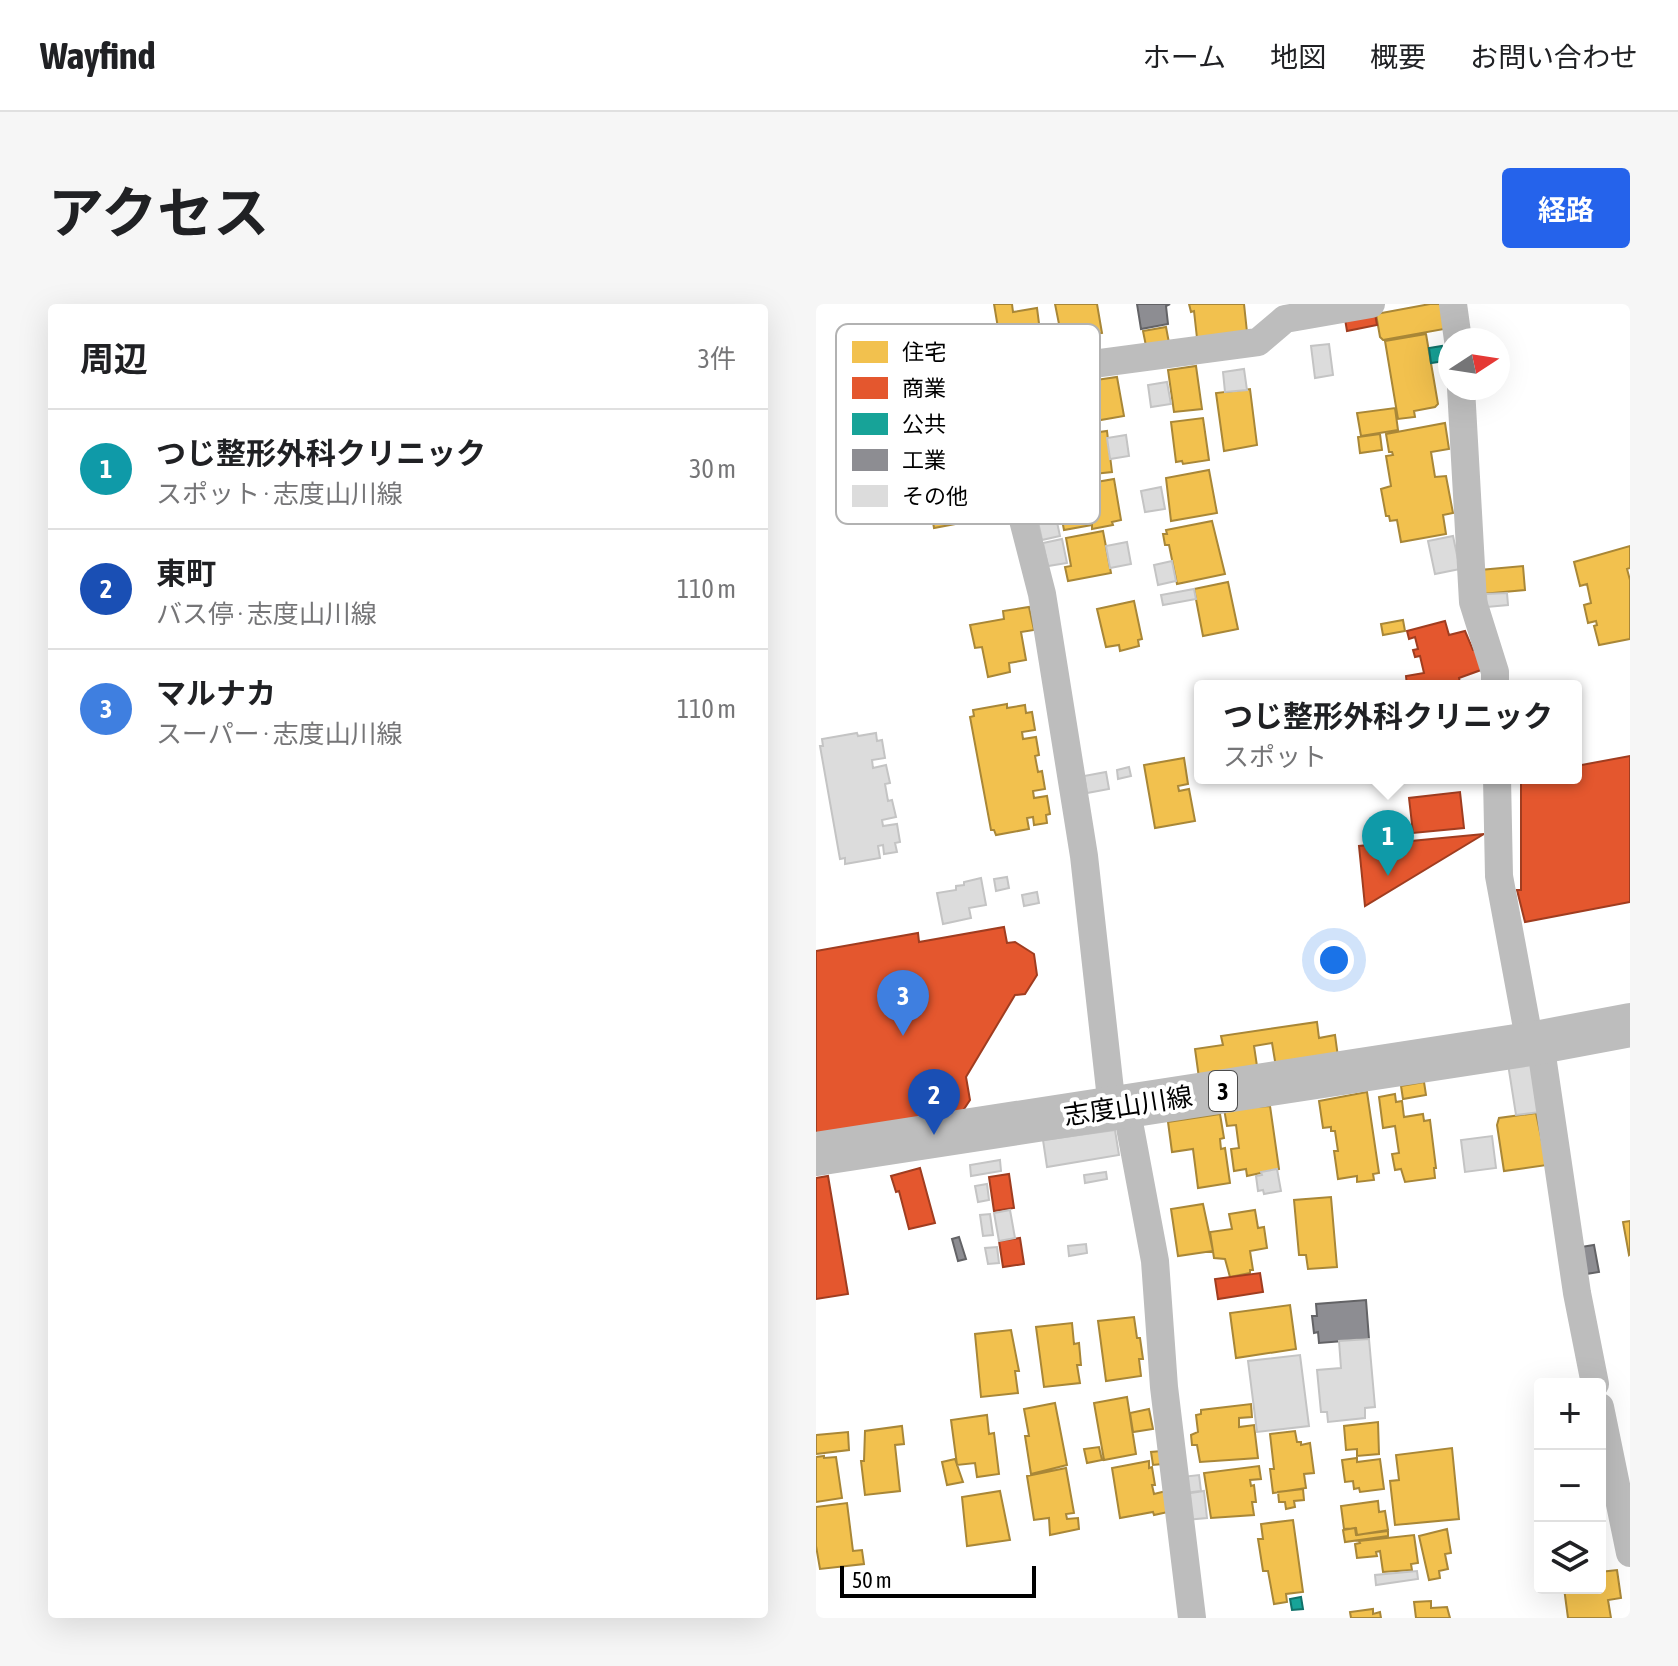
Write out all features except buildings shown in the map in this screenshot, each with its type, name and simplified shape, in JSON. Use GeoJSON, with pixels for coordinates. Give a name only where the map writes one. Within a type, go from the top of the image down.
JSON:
{"type":"FeatureCollection","features":[{"type":"Feature","properties":{"kind":"main road","name":"志度山川線"},"geometry":{"type":"LineString","coordinates":[[816,1154],[1535,1043],[1630,1025]]}},
{"type":"Feature","properties":{"kind":"street"},"geometry":{"type":"LineString","coordinates":[[1100,363],[1258,342],[1285,319],[1371,304]]}},
{"type":"Feature","properties":{"kind":"street"},"geometry":{"type":"LineString","coordinates":[[1453,304],[1456,328]]}},
{"type":"Feature","properties":{"kind":"street"},"geometry":{"type":"LineString","coordinates":[[1462,400],[1473,602],[1495,680]]}},
{"type":"Feature","properties":{"kind":"street"},"geometry":{"type":"LineString","coordinates":[[1024,524],[1042,594],[1084,856],[1119,1107],[1155,1261],[1164,1387],[1192,1618]]}},
{"type":"Feature","properties":{"kind":"street"},"geometry":{"type":"LineString","coordinates":[[1497,784],[1499,876],[1535,1043],[1594,1378]]}},
{"type":"Feature","properties":{"kind":"street"},"geometry":{"type":"LineString","coordinates":[[1606,1436],[1630,1553]]}},
{"type":"Feature","properties":{"kind":"place","name":"つじ整形外科クリニック"},"geometry":{"type":"Point","coordinates":[1388,876]}},
{"type":"Feature","properties":{"kind":"place","name":"マルナカ"},"geometry":{"type":"Point","coordinates":[903,1036]}},
{"type":"Feature","properties":{"kind":"place","name":"東町"},"geometry":{"type":"Point","coordinates":[934,1135]}}]}
